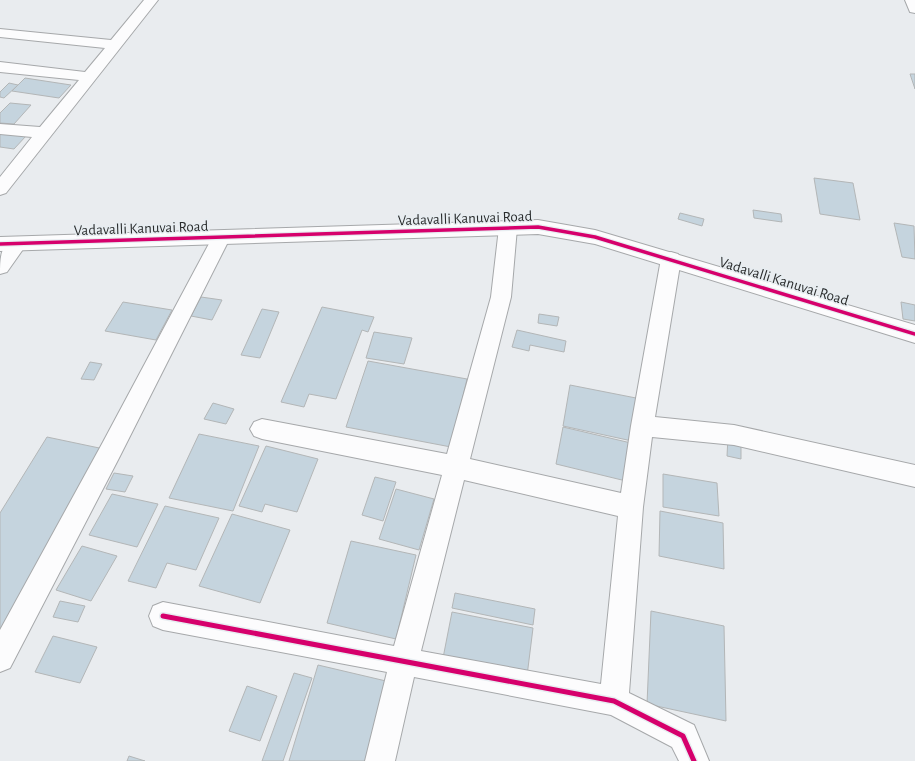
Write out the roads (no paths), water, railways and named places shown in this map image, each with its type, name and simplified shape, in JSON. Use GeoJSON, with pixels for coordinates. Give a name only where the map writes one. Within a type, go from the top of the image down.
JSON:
{"type":"FeatureCollection","features":[{"type":"Feature","properties":{"kind":"street"},"geometry":{"type":"LineString","coordinates":[[0,188],[151,0]]}},
{"type":"Feature","properties":{"kind":"street"},"geometry":{"type":"LineString","coordinates":[[912,0],[915,9]]}},
{"type":"Feature","properties":{"kind":"street"},"geometry":{"type":"LineString","coordinates":[[0,33],[115,45]]}},
{"type":"Feature","properties":{"kind":"street"},"geometry":{"type":"LineString","coordinates":[[0,67],[90,77]]}},
{"type":"Feature","properties":{"kind":"street"},"geometry":{"type":"LineString","coordinates":[[0,129],[44,133]]}},
{"type":"Feature","properties":{"kind":"street","name":"Vadavalli Kanuvai Road"},"geometry":{"type":"LineString","coordinates":[[8,244],[538,227],[595,237],[915,334]]}},
{"type":"Feature","properties":{"kind":"street"},"geometry":{"type":"LineString","coordinates":[[380,761],[404,662],[501,298],[508,228]]}},
{"type":"Feature","properties":{"kind":"street"},"geometry":{"type":"LineString","coordinates":[[0,658],[112,450],[221,238]]}},
{"type":"Feature","properties":{"kind":"street"},"geometry":{"type":"LineString","coordinates":[[0,267],[8,244]]}},
{"type":"Feature","properties":{"kind":"street"},"geometry":{"type":"LineString","coordinates":[[614,701],[631,507],[642,426],[671,260]]}},
{"type":"Feature","properties":{"kind":"street"},"geometry":{"type":"LineString","coordinates":[[642,426],[734,435],[915,476]]}},
{"type":"Feature","properties":{"kind":"street"},"geometry":{"type":"LineString","coordinates":[[262,429],[455,467],[631,507]]}},
{"type":"Feature","properties":{"kind":"street"},"geometry":{"type":"LineString","coordinates":[[163,616],[614,701],[683,736],[694,761]]}}]}
